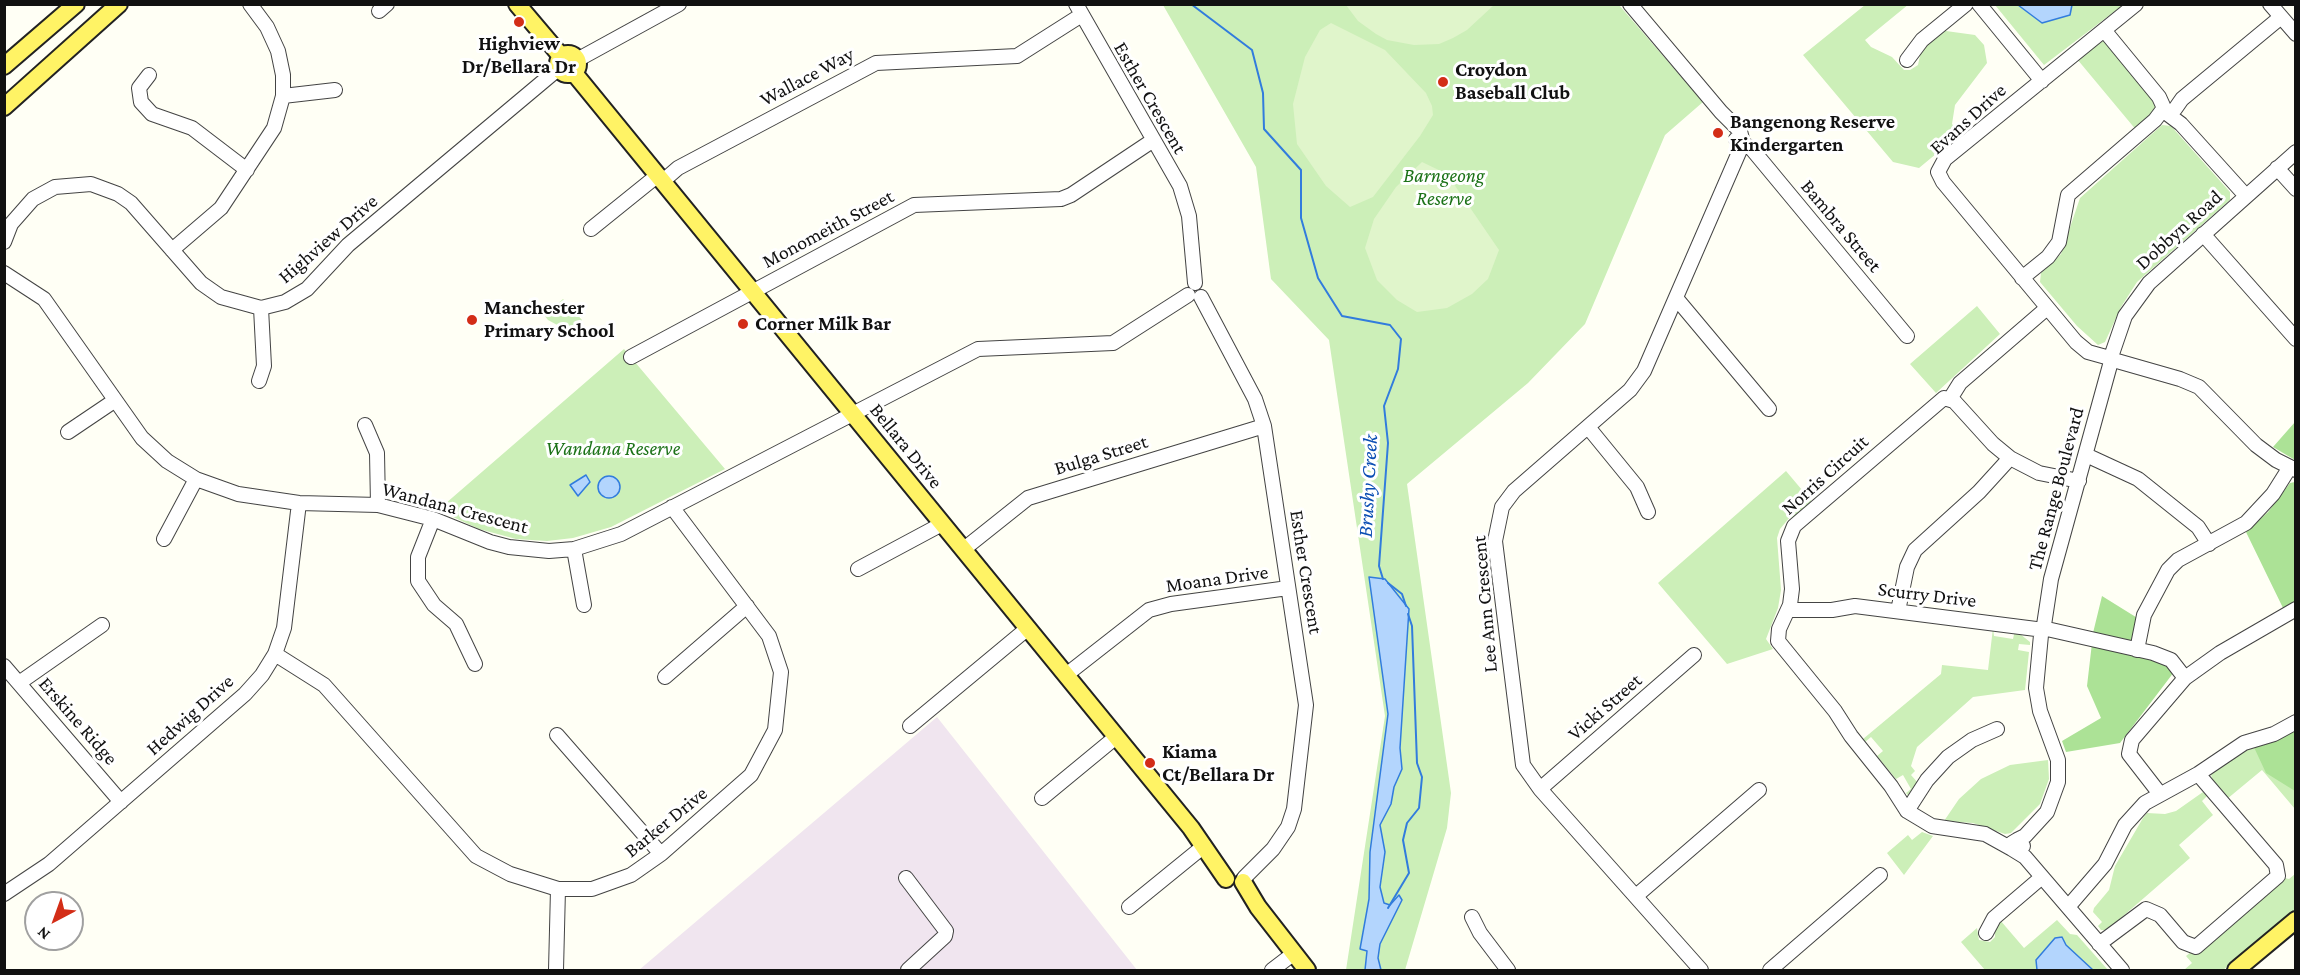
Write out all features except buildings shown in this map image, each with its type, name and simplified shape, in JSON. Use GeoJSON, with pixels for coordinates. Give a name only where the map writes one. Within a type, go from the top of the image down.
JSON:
{"type":"FeatureCollection","features":[{"type":"Feature","properties":{"kind":"main road"},"geometry":{"type":"LineString","coordinates":[[4,66],[76,4]]}},
{"type":"Feature","properties":{"kind":"main road"},"geometry":{"type":"LineString","coordinates":[[4,107],[119,4]]}},
{"type":"Feature","properties":{"kind":"main road","name":"Bellara Drive"},"geometry":{"type":"LineString","coordinates":[[517,4],[964,549],[1204,846],[1236,878],[1307,970]]}},
{"type":"Feature","properties":{"kind":"main road"},"geometry":{"type":"LineString","coordinates":[[2236,970],[2295,920]]}},
{"type":"Feature","properties":{"kind":"street"},"geometry":{"type":"LineString","coordinates":[[172,250],[220,208],[274,128],[284,96],[283,75],[278,51],[267,27],[250,4]]}},
{"type":"Feature","properties":{"kind":"street","name":"Highview Drive"},"geometry":{"type":"LineString","coordinates":[[261,308],[285,302],[307,289],[348,245],[568,64],[679,4]]}},
{"type":"Feature","properties":{"kind":"street","name":"Bambra Street"},"geometry":{"type":"LineString","coordinates":[[1630,4],[1721,112],[1740,131],[1740,142],[1751,148],[1907,336]]}},
{"type":"Feature","properties":{"kind":"street"},"geometry":{"type":"LineString","coordinates":[[1907,60],[1922,40],[1966,4]]}},
{"type":"Feature","properties":{"kind":"street"},"geometry":{"type":"LineString","coordinates":[[1979,4],[2042,81]]}},
{"type":"Feature","properties":{"kind":"street","name":"Evans Drive"},"geometry":{"type":"LineString","coordinates":[[2111,359],[2082,348],[1943,182],[1938,172],[1945,159],[2136,4]]}},
{"type":"Feature","properties":{"kind":"street"},"geometry":{"type":"LineString","coordinates":[[2270,4],[2295,34]]}},
{"type":"Feature","properties":{"kind":"street","name":"Esther Crescent"},"geometry":{"type":"LineString","coordinates":[[1078,10],[1180,186],[1189,216],[1195,292],[1255,399],[1264,426],[1306,705],[1292,818],[1283,837],[1264,857],[1236,878]]}},
{"type":"Feature","properties":{"kind":"street","name":"Wallace Way"},"geometry":{"type":"LineString","coordinates":[[591,229],[660,178],[876,63],[1017,56],[1078,10]]}},
{"type":"Feature","properties":{"kind":"street"},"geometry":{"type":"LineString","coordinates":[[2022,278],[2048,257],[2059,242],[2068,195],[2168,108],[2281,17]]}},
{"type":"Feature","properties":{"kind":"street"},"geometry":{"type":"LineString","coordinates":[[2104,30],[2181,124],[2246,196]]}},
{"type":"Feature","properties":{"kind":"street"},"geometry":{"type":"LineString","coordinates":[[149,75],[139,88],[141,102],[152,114],[192,128],[247,170]]}},
{"type":"Feature","properties":{"kind":"street"},"geometry":{"type":"LineString","coordinates":[[284,96],[335,90]]}},
{"type":"Feature","properties":{"kind":"street","name":"Monomeith Street"},"geometry":{"type":"LineString","coordinates":[[631,357],[914,205],[1061,199],[1071,195],[1152,141]]}},
{"type":"Feature","properties":{"kind":"street","name":"Lee Ann Crescent"},"geometry":{"type":"LineString","coordinates":[[1701,970],[1526,771],[1520,757],[1496,531],[1502,507],[1514,491],[1638,381],[1676,298],[1740,142]]}},
{"type":"Feature","properties":{"kind":"street","name":"Dobbyn Road"},"geometry":{"type":"LineString","coordinates":[[2111,359],[2122,323],[2136,299],[2162,270],[2295,152]]}},
{"type":"Feature","properties":{"kind":"street"},"geometry":{"type":"LineString","coordinates":[[2277,168],[2295,189]]}},
{"type":"Feature","properties":{"kind":"street"},"geometry":{"type":"LineString","coordinates":[[4,242],[11,224],[33,199],[55,187],[78,183],[91,184],[118,194],[131,203],[201,284],[221,297],[261,308],[264,366],[260,381]]}},
{"type":"Feature","properties":{"kind":"street"},"geometry":{"type":"LineString","coordinates":[[2203,234],[2295,339]]}},
{"type":"Feature","properties":{"kind":"street","name":"Wandana Crescent"},"geometry":{"type":"LineString","coordinates":[[4,273],[32,288],[44,299],[142,438],[167,460],[196,479],[238,494],[299,503],[378,505],[434,519],[509,547],[549,550],[574,549],[621,534],[978,349],[1113,343],[1195,292]]}},
{"type":"Feature","properties":{"kind":"street"},"geometry":{"type":"LineString","coordinates":[[1676,298],[1769,409]]}},
{"type":"Feature","properties":{"kind":"street"},"geometry":{"type":"LineString","coordinates":[[2047,308],[1960,383],[1950,399],[2007,456],[2051,476],[2078,484]]}},
{"type":"Feature","properties":{"kind":"street"},"geometry":{"type":"LineString","coordinates":[[2111,359],[2180,379],[2199,387],[2256,445],[2293,468],[2253,517],[2178,560],[2163,576],[2144,615],[2137,650]]}},
{"type":"Feature","properties":{"kind":"street","name":"The Range Boulevard"},"geometry":{"type":"LineString","coordinates":[[2018,845],[2047,812],[2054,798],[2059,772],[2056,751],[2037,700],[2036,676],[2051,579],[2111,359]]}},
{"type":"Feature","properties":{"kind":"street","name":"Norris Circuit"},"geometry":{"type":"LineString","coordinates":[[1950,399],[1940,400],[1794,526],[1788,540],[1792,590],[1778,640],[1891,786],[1907,811],[1932,826],[1975,831],[2018,845]]}},
{"type":"Feature","properties":{"kind":"street"},"geometry":{"type":"LineString","coordinates":[[68,432],[114,401]]}},
{"type":"Feature","properties":{"kind":"street"},"geometry":{"type":"LineString","coordinates":[[365,425],[377,453],[378,505]]}},
{"type":"Feature","properties":{"kind":"street","name":"Bulga Street"},"geometry":{"type":"LineString","coordinates":[[964,549],[1028,498],[1264,426]]}},
{"type":"Feature","properties":{"kind":"street"},"geometry":{"type":"LineString","coordinates":[[1588,427],[1637,487],[1648,512]]}},
{"type":"Feature","properties":{"kind":"street"},"geometry":{"type":"LineString","coordinates":[[1902,612],[1907,567],[1915,550],[1992,477],[2007,456]]}},
{"type":"Feature","properties":{"kind":"street"},"geometry":{"type":"LineString","coordinates":[[2085,459],[2113,466],[2138,479],[2198,527],[2209,544]]}},
{"type":"Feature","properties":{"kind":"street"},"geometry":{"type":"LineString","coordinates":[[164,539],[196,479]]}},
{"type":"Feature","properties":{"kind":"street","name":"Hedwig Drive"},"geometry":{"type":"LineString","coordinates":[[4,894],[49,864],[245,694],[262,675],[275,654],[288,609],[299,503]]}},
{"type":"Feature","properties":{"kind":"street","name":"Barker Drive"},"geometry":{"type":"LineString","coordinates":[[275,654],[324,685],[476,856],[510,874],[558,889],[592,889],[631,875],[661,854],[751,775],[775,730],[781,672],[769,636],[672,507]]}},
{"type":"Feature","properties":{"kind":"street"},"geometry":{"type":"LineString","coordinates":[[434,519],[418,557],[418,581],[434,605],[456,624],[475,664]]}},
{"type":"Feature","properties":{"kind":"street"},"geometry":{"type":"LineString","coordinates":[[858,569],[942,524]]}},
{"type":"Feature","properties":{"kind":"street"},"geometry":{"type":"LineString","coordinates":[[574,549],[584,605]]}},
{"type":"Feature","properties":{"kind":"street","name":"Moana Drive"},"geometry":{"type":"LineString","coordinates":[[1066,675],[1149,610],[1171,604],[1288,588]]}},
{"type":"Feature","properties":{"kind":"street"},"geometry":{"type":"LineString","coordinates":[[665,677],[747,606]]}},
{"type":"Feature","properties":{"kind":"street","name":"Scurry Drive"},"geometry":{"type":"LineString","coordinates":[[1789,607],[1814,610],[1855,606],[2042,630],[2137,650],[2171,660],[2185,678]]}},
{"type":"Feature","properties":{"kind":"street"},"geometry":{"type":"LineString","coordinates":[[2160,794],[2129,754],[2128,748],[2132,740],[2185,678],[2220,653],[2295,609]]}},
{"type":"Feature","properties":{"kind":"street"},"geometry":{"type":"LineString","coordinates":[[19,683],[102,625]]}},
{"type":"Feature","properties":{"kind":"street"},"geometry":{"type":"LineString","coordinates":[[910,726],[1028,628]]}},
{"type":"Feature","properties":{"kind":"street","name":"Vicki Street"},"geometry":{"type":"LineString","coordinates":[[1540,789],[1694,655]]}},
{"type":"Feature","properties":{"kind":"street","name":"Erskine Ridge"},"geometry":{"type":"LineString","coordinates":[[4,666],[121,802]]}},
{"type":"Feature","properties":{"kind":"street"},"geometry":{"type":"LineString","coordinates":[[2066,904],[2105,864],[2131,817],[2160,794],[2198,774],[2244,743],[2274,734],[2295,722]]}},
{"type":"Feature","properties":{"kind":"street"},"geometry":{"type":"LineString","coordinates":[[1907,811],[1927,780],[1948,757],[1972,740],[1997,729]]}},
{"type":"Feature","properties":{"kind":"street"},"geometry":{"type":"LineString","coordinates":[[556,735],[661,854]]}},
{"type":"Feature","properties":{"kind":"street"},"geometry":{"type":"LineString","coordinates":[[1042,798],[1116,737]]}},
{"type":"Feature","properties":{"kind":"street"},"geometry":{"type":"LineString","coordinates":[[2101,946],[2141,912],[2150,909],[2160,915],[2183,942],[2196,948],[2278,876],[2276,865],[2198,774]]}},
{"type":"Feature","properties":{"kind":"street"},"geometry":{"type":"LineString","coordinates":[[1636,896],[1759,790]]}},
{"type":"Feature","properties":{"kind":"street"},"geometry":{"type":"LineString","coordinates":[[2018,845],[2042,877],[2122,970]]}},
{"type":"Feature","properties":{"kind":"street"},"geometry":{"type":"LineString","coordinates":[[1129,907],[1204,846]]}},
{"type":"Feature","properties":{"kind":"street"},"geometry":{"type":"LineString","coordinates":[[1770,970],[1880,875]]}},
{"type":"Feature","properties":{"kind":"street"},"geometry":{"type":"LineString","coordinates":[[1986,933],[1994,918],[2042,877]]}},
{"type":"Feature","properties":{"kind":"street"},"geometry":{"type":"LineString","coordinates":[[906,878],[946,931],[945,936],[908,970]]}},
{"type":"Feature","properties":{"kind":"street"},"geometry":{"type":"LineString","coordinates":[[556,970],[558,889]]}},
{"type":"Feature","properties":{"kind":"street"},"geometry":{"type":"LineString","coordinates":[[1472,917],[1480,933],[1508,970]]}},
{"type":"Feature","properties":{"kind":"street"},"geometry":{"type":"LineString","coordinates":[[1272,970],[1293,954]]}},
{"type":"Feature","properties":{"kind":"shaded area"},"geometry":{"type":"Polygon","coordinates":[[[937,717],[1137,970],[639,970],[937,717]]]}},
{"type":"Feature","properties":{"kind":"green space"},"geometry":{"type":"Polygon","coordinates":[[[1909,4],[1865,40],[1871,47],[1892,57],[1904,70],[1910,70],[1918,65],[1922,46],[1943,27],[1946,31],[1975,35],[1984,45],[1987,63],[1955,105],[1952,124],[1960,134],[1919,168],[1893,162],[1803,55],[1865,5],[1909,4]]]}},
{"type":"Feature","properties":{"kind":"green space","name":"Barngeong Reserve"},"geometry":{"type":"Polygon","coordinates":[[[1163,5],[1619,5],[1703,102],[1665,135],[1585,324],[1528,383],[1407,484],[1451,793],[1447,828],[1405,970],[1346,970],[1385,716],[1329,340],[1271,279],[1256,167],[1163,5]]]}},
{"type":"Feature","properties":{"kind":"green space"},"geometry":{"type":"Polygon","coordinates":[[[1346,5],[1494,5],[1467,30],[1453,38],[1439,44],[1414,45],[1387,40],[1376,34],[1358,21],[1346,5]]]}},
{"type":"Feature","properties":{"kind":"green space"},"geometry":{"type":"Polygon","coordinates":[[[1995,5],[2123,5],[2044,65],[1995,5]]]}},
{"type":"Feature","properties":{"kind":"green space"},"geometry":{"type":"Polygon","coordinates":[[[1331,23],[1385,50],[1426,93],[1433,115],[1420,136],[1373,197],[1350,207],[1326,186],[1297,144],[1293,104],[1305,57],[1320,30],[1331,23]]]}},
{"type":"Feature","properties":{"kind":"green space"},"geometry":{"type":"Polygon","coordinates":[[[2103,41],[2107,41],[2159,105],[2137,131],[2077,59],[2103,41]]]}},
{"type":"Feature","properties":{"kind":"green space"},"geometry":{"type":"Polygon","coordinates":[[[2162,125],[2171,126],[2230,192],[2230,200],[2137,282],[2121,307],[2105,342],[2098,345],[2077,326],[2040,282],[2041,273],[2061,254],[2080,198],[2162,125]]]}},
{"type":"Feature","properties":{"kind":"green space"},"geometry":{"type":"Polygon","coordinates":[[[1422,162],[1447,174],[1499,250],[1488,279],[1472,294],[1447,308],[1417,312],[1397,300],[1377,280],[1365,248],[1374,219],[1396,187],[1422,162]]]}},
{"type":"Feature","properties":{"kind":"green space"},"geometry":{"type":"Polygon","coordinates":[[[563,299],[582,320],[574,334],[548,320],[544,315],[563,299]]]}},
{"type":"Feature","properties":{"kind":"green space"},"geometry":{"type":"Polygon","coordinates":[[[1977,306],[2000,334],[1936,393],[1910,364],[1977,306]]]}},
{"type":"Feature","properties":{"kind":"green space","name":"Wandana Reserve"},"geometry":{"type":"Polygon","coordinates":[[[624,349],[725,469],[611,527],[573,538],[547,541],[516,539],[479,529],[438,510],[624,349]]]}},
{"type":"Feature","properties":{"kind":"green space"},"geometry":{"type":"Polygon","coordinates":[[[2295,422],[2295,460],[2273,447],[2295,422]]]}},
{"type":"Feature","properties":{"kind":"green space"},"geometry":{"type":"Polygon","coordinates":[[[1786,471],[1813,503],[1794,520],[1790,517],[1780,529],[1777,538],[1781,590],[1778,608],[1766,639],[1773,649],[1727,664],[1658,583],[1786,471]]]}},
{"type":"Feature","properties":{"kind":"green space"},"geometry":{"type":"Polygon","coordinates":[[[2295,482],[2295,604],[2284,610],[2246,532],[2268,512],[2290,483],[2295,482]]]}},
{"type":"Feature","properties":{"kind":"green space"},"geometry":{"type":"Polygon","coordinates":[[[2102,596],[2139,619],[2134,644],[2093,633],[2102,596]]]}},
{"type":"Feature","properties":{"kind":"green space"},"geometry":{"type":"Polygon","coordinates":[[[1993,628],[1994,636],[2013,639],[2015,630],[2030,642],[2030,645],[2019,644],[2018,650],[2029,652],[2025,690],[1973,697],[1917,747],[1911,766],[1915,771],[1911,775],[1919,784],[1910,798],[1906,793],[1911,789],[1903,775],[1896,779],[1877,756],[1883,751],[1871,737],[1865,742],[1863,739],[1941,674],[1942,665],[1988,670],[1993,628]]]}},
{"type":"Feature","properties":{"kind":"green space"},"geometry":{"type":"Polygon","coordinates":[[[2092,643],[2163,659],[2174,672],[2120,743],[2066,752],[2062,741],[2101,718],[2087,686],[2092,643]]]}},
{"type":"Feature","properties":{"kind":"green space"},"geometry":{"type":"Polygon","coordinates":[[[2295,725],[2295,809],[2262,770],[2227,799],[2212,781],[2211,773],[2233,755],[2295,725]]]}},
{"type":"Feature","properties":{"kind":"green space"},"geometry":{"type":"Polygon","coordinates":[[[2295,725],[2295,791],[2266,773],[2252,743],[2295,725]]]}},
{"type":"Feature","properties":{"kind":"green space"},"geometry":{"type":"Polygon","coordinates":[[[2048,760],[2049,779],[2040,804],[2011,833],[2005,834],[1973,823],[1944,821],[1959,799],[1981,779],[2010,765],[2048,760]]]}},
{"type":"Feature","properties":{"kind":"green space"},"geometry":{"type":"Polygon","coordinates":[[[2203,792],[2207,796],[2202,801],[2213,815],[2179,845],[2190,858],[2107,930],[2101,930],[2098,926],[2102,922],[2093,912],[2094,908],[2109,890],[2115,866],[2143,818],[2147,813],[2165,814],[2176,811],[2203,792]]]}},
{"type":"Feature","properties":{"kind":"green space"},"geometry":{"type":"Polygon","coordinates":[[[1922,832],[1933,836],[1904,875],[1887,853],[1908,835],[1912,840],[1922,832]]]}},
{"type":"Feature","properties":{"kind":"green space"},"geometry":{"type":"Polygon","coordinates":[[[2295,874],[2295,912],[2223,970],[2184,970],[2192,963],[2186,956],[2191,952],[2198,952],[2285,878],[2289,879],[2295,874]]]}},
{"type":"Feature","properties":{"kind":"green space"},"geometry":{"type":"Polygon","coordinates":[[[2000,920],[2024,948],[2057,920],[2070,934],[2077,935],[2108,970],[1985,970],[1961,942],[1977,928],[1979,940],[1990,942],[1995,937],[1995,927],[2000,920]]]}},
{"type":"Feature","properties":{"kind":"water"},"geometry":{"type":"Polygon","coordinates":[[[2018,5],[2072,5],[2070,15],[2042,23],[2018,5]]]}},
{"type":"Feature","properties":{"kind":"water"},"geometry":{"type":"Polygon","coordinates":[[[586,475],[590,482],[578,496],[570,485],[586,475]]]}},
{"type":"Feature","properties":{"kind":"water"},"geometry":{"type":"Polygon","coordinates":[[[609,476],[617,479],[620,487],[617,495],[609,498],[601,495],[598,487],[601,479],[609,476]]]}},
{"type":"Feature","properties":{"kind":"water"},"geometry":{"type":"Polygon","coordinates":[[[1369,577],[1385,579],[1409,609],[1400,748],[1402,769],[1394,787],[1391,804],[1380,825],[1385,852],[1380,887],[1384,903],[1390,905],[1399,895],[1402,900],[1380,944],[1378,958],[1381,970],[1365,970],[1367,951],[1360,949],[1369,899],[1370,852],[1388,714],[1369,577]]]}},
{"type":"Feature","properties":{"kind":"water"},"geometry":{"type":"Polygon","coordinates":[[[2062,937],[2066,945],[2093,970],[2037,970],[2036,960],[2055,938],[2062,937]]]}},
{"type":"Feature","properties":{"kind":"waterway","name":"Brushy Creek"},"geometry":{"type":"LineString","coordinates":[[1191,4],[1252,50],[1263,93],[1264,129],[1301,170],[1301,218],[1318,278],[1342,316],[1390,325],[1401,339],[1398,369],[1384,406],[1388,443],[1379,566],[1383,579]]}},
{"type":"Feature","properties":{"kind":"waterway","name":"Brushy Creek"},"geometry":{"type":"LineString","coordinates":[[1388,583],[1402,594],[1406,606]]}},
{"type":"Feature","properties":{"kind":"waterway","name":"Brushy Creek"},"geometry":{"type":"LineString","coordinates":[[1388,908],[1409,873],[1403,840],[1407,823],[1419,808],[1422,777],[1417,763],[1412,626],[1408,614]]}},
{"type":"Feature","properties":{"kind":"place","name":"Highview Dr/Bellara Dr"},"geometry":{"type":"Point","coordinates":[519,22]}},
{"type":"Feature","properties":{"kind":"place","name":"Croydon Baseball Club"},"geometry":{"type":"Point","coordinates":[1443,82]}},
{"type":"Feature","properties":{"kind":"place","name":"Bangenong Reserve Kindergarten"},"geometry":{"type":"Point","coordinates":[1718,133]}},
{"type":"Feature","properties":{"kind":"place","name":"Manchester Primary School"},"geometry":{"type":"Point","coordinates":[472,320]}},
{"type":"Feature","properties":{"kind":"place","name":"Corner Milk Bar"},"geometry":{"type":"Point","coordinates":[743,324]}},
{"type":"Feature","properties":{"kind":"place","name":"Kiama Ct/Bellara Dr"},"geometry":{"type":"Point","coordinates":[1150,763]}}]}
